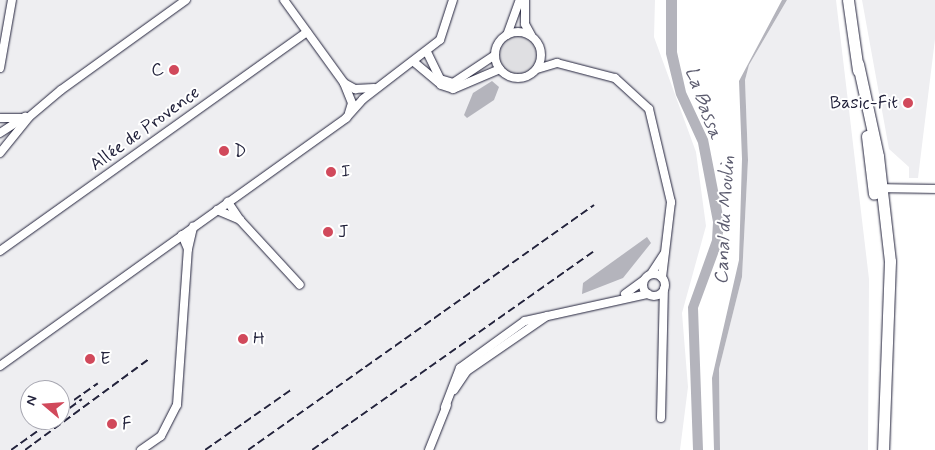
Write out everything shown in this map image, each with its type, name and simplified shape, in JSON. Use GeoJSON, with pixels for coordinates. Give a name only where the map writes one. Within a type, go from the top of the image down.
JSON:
{"type":"FeatureCollection","features":[{"type":"Feature","properties":{"kind":"main road"},"geometry":{"type":"LineString","coordinates":[[848,0],[877,188],[887,315],[883,450]]}},
{"type":"Feature","properties":{"kind":"street"},"geometry":{"type":"LineString","coordinates":[[0,68],[12,2],[19,0]]}},
{"type":"Feature","properties":{"kind":"street"},"geometry":{"type":"LineString","coordinates":[[0,133],[26,117],[186,0]]}},
{"type":"Feature","properties":{"kind":"street"},"geometry":{"type":"LineString","coordinates":[[284,0],[344,83],[352,103],[346,118]]}},
{"type":"Feature","properties":{"kind":"street"},"geometry":{"type":"LineString","coordinates":[[0,366],[346,118],[376,88],[427,52],[448,25],[453,0]]}},
{"type":"Feature","properties":{"kind":"street"},"geometry":{"type":"LineString","coordinates":[[427,52],[440,78],[453,83],[495,55],[507,35],[520,0]]}},
{"type":"Feature","properties":{"kind":"street"},"geometry":{"type":"LineString","coordinates":[[525,0],[526,24],[531,36],[541,50],[557,63],[615,78],[649,109],[671,202],[662,277],[665,317],[661,418]]}},
{"type":"Feature","properties":{"kind":"street","name":"Allée de Provence"},"geometry":{"type":"LineString","coordinates":[[0,252],[306,32]]}},
{"type":"Feature","properties":{"kind":"street"},"geometry":{"type":"LineString","coordinates":[[507,35],[531,36]]}},
{"type":"Feature","properties":{"kind":"street"},"geometry":{"type":"LineString","coordinates":[[537,69],[541,50]]}},
{"type":"Feature","properties":{"kind":"street"},"geometry":{"type":"LineString","coordinates":[[495,55],[500,69],[518,78],[537,69],[557,63]]}},
{"type":"Feature","properties":{"kind":"street"},"geometry":{"type":"LineString","coordinates":[[414,62],[440,85],[453,89],[500,69]]}},
{"type":"Feature","properties":{"kind":"street"},"geometry":{"type":"LineString","coordinates":[[344,83],[355,89],[376,88]]}},
{"type":"Feature","properties":{"kind":"street"},"geometry":{"type":"LineString","coordinates":[[0,118],[26,117]]}},
{"type":"Feature","properties":{"kind":"street"},"geometry":{"type":"LineString","coordinates":[[1,152],[26,117]]}},
{"type":"Feature","properties":{"kind":"street"},"geometry":{"type":"LineString","coordinates":[[877,188],[935,189]]}},
{"type":"Feature","properties":{"kind":"street"},"geometry":{"type":"LineString","coordinates":[[228,202],[240,220],[300,285]]}},
{"type":"Feature","properties":{"kind":"street"},"geometry":{"type":"LineString","coordinates":[[217,210],[240,220]]}},
{"type":"Feature","properties":{"kind":"street"},"geometry":{"type":"LineString","coordinates":[[141,450],[161,436],[177,404],[188,249],[193,227]]}},
{"type":"Feature","properties":{"kind":"street"},"geometry":{"type":"LineString","coordinates":[[182,235],[188,249]]}},
{"type":"Feature","properties":{"kind":"street"},"geometry":{"type":"LineString","coordinates":[[621,297],[651,274],[664,254]]}},
{"type":"Feature","properties":{"kind":"street"},"geometry":{"type":"LineString","coordinates":[[651,274],[662,277]]}},
{"type":"Feature","properties":{"kind":"street"},"geometry":{"type":"LineString","coordinates":[[644,281],[650,295],[665,317]]}},
{"type":"Feature","properties":{"kind":"street"},"geometry":{"type":"LineString","coordinates":[[429,450],[455,377],[467,361],[525,321],[621,297],[650,295],[664,289]]}},
{"type":"Feature","properties":{"kind":"shaded area"},"geometry":{"type":"Polygon","coordinates":[[[0,0],[655,0],[654,37],[696,152],[706,226],[682,313],[688,387],[680,450],[0,450],[0,0]]]}},
{"type":"Feature","properties":{"kind":"shaded area"},"geometry":{"type":"Polygon","coordinates":[[[666,0],[677,0],[677,52],[686,92],[708,139],[724,221],[722,243],[698,308],[703,450],[693,450],[688,307],[712,240],[713,222],[698,143],[676,95],[666,54],[666,0]]]}},
{"type":"Feature","properties":{"kind":"shaded area"},"geometry":{"type":"Polygon","coordinates":[[[782,0],[787,0],[749,65],[745,80],[748,160],[742,277],[719,369],[720,450],[714,450],[712,378],[739,260],[742,159],[739,81],[782,0]]]}},
{"type":"Feature","properties":{"kind":"shaded area"},"geometry":{"type":"Polygon","coordinates":[[[787,0],[836,0],[869,279],[868,450],[720,450],[719,369],[742,277],[748,160],[745,80],[749,65],[787,0]]]}},
{"type":"Feature","properties":{"kind":"shaded area"},"geometry":{"type":"Polygon","coordinates":[[[862,0],[935,0],[935,39],[918,178],[909,178],[909,167],[889,149],[862,0]]]}},
{"type":"Feature","properties":{"kind":"shaded area"},"geometry":{"type":"Polygon","coordinates":[[[518,36],[531,42],[537,55],[531,68],[518,74],[505,68],[499,55],[505,42],[518,36]]]}},
{"type":"Feature","properties":{"kind":"shaded area"},"geometry":{"type":"Polygon","coordinates":[[[492,81],[499,87],[494,100],[467,118],[464,115],[473,93],[492,81]]]}},
{"type":"Feature","properties":{"kind":"shaded area"},"geometry":{"type":"Polygon","coordinates":[[[647,237],[651,243],[623,278],[582,294],[583,283],[647,237]]]}},
{"type":"Feature","properties":{"kind":"railway"},"geometry":{"type":"LineString","coordinates":[[248,450],[594,205]]}},
{"type":"Feature","properties":{"kind":"railway"},"geometry":{"type":"LineString","coordinates":[[312,450],[593,252]]}},
{"type":"Feature","properties":{"kind":"railway"},"geometry":{"type":"LineString","coordinates":[[25,450],[149,359]]}},
{"type":"Feature","properties":{"kind":"railway"},"geometry":{"type":"LineString","coordinates":[[74,400],[98,383]]}},
{"type":"Feature","properties":{"kind":"railway"},"geometry":{"type":"LineString","coordinates":[[205,450],[292,389]]}},
{"type":"Feature","properties":{"kind":"railway"},"geometry":{"type":"LineString","coordinates":[[70,408],[82,399]]}},
{"type":"Feature","properties":{"kind":"railway"},"geometry":{"type":"LineString","coordinates":[[11,450],[39,430]]}},
{"type":"Feature","properties":{"kind":"place","name":"C"},"geometry":{"type":"Point","coordinates":[174,70]}},
{"type":"Feature","properties":{"kind":"place","name":"Basic-Fit"},"geometry":{"type":"Point","coordinates":[908,103]}},
{"type":"Feature","properties":{"kind":"place","name":"D"},"geometry":{"type":"Point","coordinates":[224,151]}},
{"type":"Feature","properties":{"kind":"place","name":"I"},"geometry":{"type":"Point","coordinates":[331,172]}},
{"type":"Feature","properties":{"kind":"place","name":"J"},"geometry":{"type":"Point","coordinates":[328,232]}},
{"type":"Feature","properties":{"kind":"place","name":"H"},"geometry":{"type":"Point","coordinates":[243,339]}},
{"type":"Feature","properties":{"kind":"place","name":"E"},"geometry":{"type":"Point","coordinates":[90,359]}},
{"type":"Feature","properties":{"kind":"place","name":"F"},"geometry":{"type":"Point","coordinates":[112,424]}},
{"type":"Feature","properties":{"kind":"water label","name":"La Bassa"},"geometry":{"type":"Point","coordinates":[703,103]}},
{"type":"Feature","properties":{"kind":"water label","name":"Canal du Moulin"},"geometry":{"type":"Point","coordinates":[725,220]}}]}
